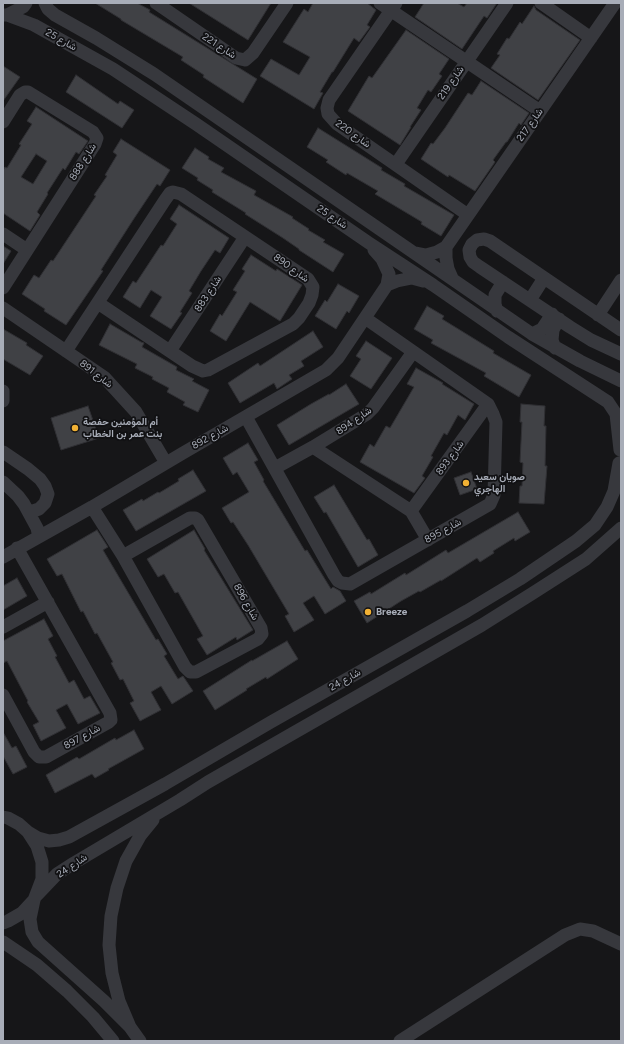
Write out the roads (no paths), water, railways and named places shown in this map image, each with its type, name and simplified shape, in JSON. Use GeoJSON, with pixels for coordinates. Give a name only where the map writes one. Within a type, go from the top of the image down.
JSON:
{"type":"FeatureCollection","features":[{"type":"Feature","properties":{"kind":"street"},"geometry":{"type":"LineString","coordinates":[[5,15],[23,7],[26,3]]}},
{"type":"Feature","properties":{"kind":"street","name":"شارع 25"},"geometry":{"type":"LineString","coordinates":[[45,3],[48,9],[55,15],[96,38],[154,74],[532,334],[554,348],[621,381]]}},
{"type":"Feature","properties":{"kind":"street","name":"شارع 221"},"geometry":{"type":"LineString","coordinates":[[156,3],[172,8],[236,58],[245,60],[253,53],[287,3]]}},
{"type":"Feature","properties":{"kind":"street"},"geometry":{"type":"LineString","coordinates":[[380,3],[393,7],[466,62],[540,111]]}},
{"type":"Feature","properties":{"kind":"street","name":"شارع 219"},"geometry":{"type":"LineString","coordinates":[[396,164],[507,3]]}},
{"type":"Feature","properties":{"kind":"street"},"geometry":{"type":"LineString","coordinates":[[541,3],[591,38]]}},
{"type":"Feature","properties":{"kind":"street","name":"شارع 217"},"geometry":{"type":"LineString","coordinates":[[446,247],[615,3]]}},
{"type":"Feature","properties":{"kind":"street","name":"شارع 220"},"geometry":{"type":"LineString","coordinates":[[393,7],[329,100],[327,108],[328,114],[331,118],[468,215]]}},
{"type":"Feature","properties":{"kind":"street","name":"شارع 25"},"geometry":{"type":"LineString","coordinates":[[5,15],[34,25],[113,69],[365,241],[608,402],[616,414],[620,458]]}},
{"type":"Feature","properties":{"kind":"street","name":"شارع 888"},"geometry":{"type":"LineString","coordinates":[[3,122],[20,95],[28,92],[93,132],[97,138],[95,144],[3,288]]}},
{"type":"Feature","properties":{"kind":"street"},"geometry":{"type":"LineString","coordinates":[[170,107],[183,109],[248,154],[252,154],[256,151],[257,145]]}},
{"type":"Feature","properties":{"kind":"street","name":"شارع 890"},"geometry":{"type":"LineString","coordinates":[[66,351],[170,193],[176,192],[181,194],[308,279],[313,287],[309,302],[293,324],[208,370],[199,370],[98,303]]}},
{"type":"Feature","properties":{"kind":"street"},"geometry":{"type":"LineString","coordinates":[[386,285],[389,274],[382,259],[365,241],[366,233],[370,230],[376,231],[404,249],[416,253],[426,255],[437,252],[446,247],[448,269],[452,278]]}},
{"type":"Feature","properties":{"kind":"street"},"geometry":{"type":"LineString","coordinates":[[3,234],[27,250]]}},
{"type":"Feature","properties":{"kind":"street","name":"شارع 883"},"geometry":{"type":"LineString","coordinates":[[170,351],[245,237]]}},
{"type":"Feature","properties":{"kind":"street"},"geometry":{"type":"LineString","coordinates":[[621,330],[490,241],[484,239],[477,240],[472,244],[469,250],[470,257],[473,262],[555,317],[592,340],[621,354]]}},
{"type":"Feature","properties":{"kind":"street"},"geometry":{"type":"LineString","coordinates":[[386,285],[412,278],[433,285]]}},
{"type":"Feature","properties":{"kind":"street"},"geometry":{"type":"LineString","coordinates":[[530,300],[544,278]]}},
{"type":"Feature","properties":{"kind":"street"},"geometry":{"type":"LineString","coordinates":[[476,295],[483,295],[487,293],[500,280]]}},
{"type":"Feature","properties":{"kind":"street"},"geometry":{"type":"LineString","coordinates":[[497,311],[495,295],[500,280]]}},
{"type":"Feature","properties":{"kind":"street"},"geometry":{"type":"LineString","coordinates":[[598,315],[616,298],[621,280]]}},
{"type":"Feature","properties":{"kind":"street","name":"شارع 892"},"geometry":{"type":"LineString","coordinates":[[3,557],[52,528],[92,507],[326,370],[338,358],[366,318],[386,285]]}},
{"type":"Feature","properties":{"kind":"street","name":"شارع 891"},"geometry":{"type":"LineString","coordinates":[[3,308],[104,377],[136,412],[166,463]]}},
{"type":"Feature","properties":{"kind":"street"},"geometry":{"type":"LineString","coordinates":[[532,334],[542,329],[555,317]]}},
{"type":"Feature","properties":{"kind":"street"},"geometry":{"type":"LineString","coordinates":[[554,348],[552,340],[555,317]]}},
{"type":"Feature","properties":{"kind":"street"},"geometry":{"type":"LineString","coordinates":[[366,318],[488,404]]}},
{"type":"Feature","properties":{"kind":"street","name":"شارع 894"},"geometry":{"type":"LineString","coordinates":[[275,468],[314,447],[367,414],[373,408],[413,352]]}},
{"type":"Feature","properties":{"kind":"street"},"geometry":{"type":"LineString","coordinates":[[3,391],[3,401]]}},
{"type":"Feature","properties":{"kind":"street","name":"شارع 895"},"geometry":{"type":"LineString","coordinates":[[246,417],[334,575],[342,584],[350,584],[486,507],[493,500],[496,422],[488,404]]}},
{"type":"Feature","properties":{"kind":"street","name":"شارع 893"},"geometry":{"type":"LineString","coordinates":[[411,512],[488,404]]}},
{"type":"Feature","properties":{"kind":"street"},"geometry":{"type":"LineString","coordinates":[[314,447],[411,512],[428,540]]}},
{"type":"Feature","properties":{"kind":"street"},"geometry":{"type":"LineString","coordinates":[[4,454],[28,469],[40,479],[45,486],[48,494],[43,507],[39,510],[30,512]]}},
{"type":"Feature","properties":{"kind":"street","name":"شارع 24"},"geometry":{"type":"LineString","coordinates":[[28,832],[38,838],[49,841],[69,837],[166,784],[520,579],[576,541],[595,524],[607,508],[614,491],[620,458]]}},
{"type":"Feature","properties":{"kind":"street"},"geometry":{"type":"LineString","coordinates":[[3,482],[18,496],[30,512],[39,537]]}},
{"type":"Feature","properties":{"kind":"street"},"geometry":{"type":"LineString","coordinates":[[43,507],[45,519],[52,528]]}},
{"type":"Feature","properties":{"kind":"street","name":"شارع 896"},"geometry":{"type":"LineString","coordinates":[[92,507],[123,556],[185,667],[190,672],[196,672],[258,639],[262,634],[261,628],[198,520],[190,518],[123,556]]}},
{"type":"Feature","properties":{"kind":"street","name":"شارع 24"},"geometry":{"type":"LineString","coordinates":[[3,923],[8,922],[22,913],[57,874],[74,863],[208,782],[482,625],[586,559],[621,528]]}},
{"type":"Feature","properties":{"kind":"street","name":"شارع 897"},"geometry":{"type":"LineString","coordinates":[[3,695],[34,752],[39,757],[46,757],[111,720],[110,713],[17,548]]}},
{"type":"Feature","properties":{"kind":"street"},"geometry":{"type":"LineString","coordinates":[[3,627],[48,602]]}},
{"type":"Feature","properties":{"kind":"street"},"geometry":{"type":"LineString","coordinates":[[130,1027],[119,1001],[112,973],[109,944],[111,916],[117,888],[126,861],[140,836],[158,813]]}},
{"type":"Feature","properties":{"kind":"street"},"geometry":{"type":"LineString","coordinates":[[5,816],[19,824],[28,832],[37,846],[42,862],[42,879],[35,897],[30,919],[32,932],[38,942],[104,1001],[130,1027],[140,1041]]}},
{"type":"Feature","properties":{"kind":"street"},"geometry":{"type":"LineString","coordinates":[[400,1041],[565,935],[580,929],[593,931],[621,944]]}},
{"type":"Feature","properties":{"kind":"street"},"geometry":{"type":"LineString","coordinates":[[3,942],[37,965],[67,991],[93,1017],[112,1041]]}},
{"type":"Feature","properties":{"kind":"place","name":"أم المؤمنين حفصة بنت عمر بن الخطاب"},"geometry":{"type":"Point","coordinates":[75,428]}},
{"type":"Feature","properties":{"kind":"place","name":"صويان سعيد الهاجري"},"geometry":{"type":"Point","coordinates":[466,483]}},
{"type":"Feature","properties":{"kind":"place","name":"Breeze"},"geometry":{"type":"Point","coordinates":[368,612]}}]}
